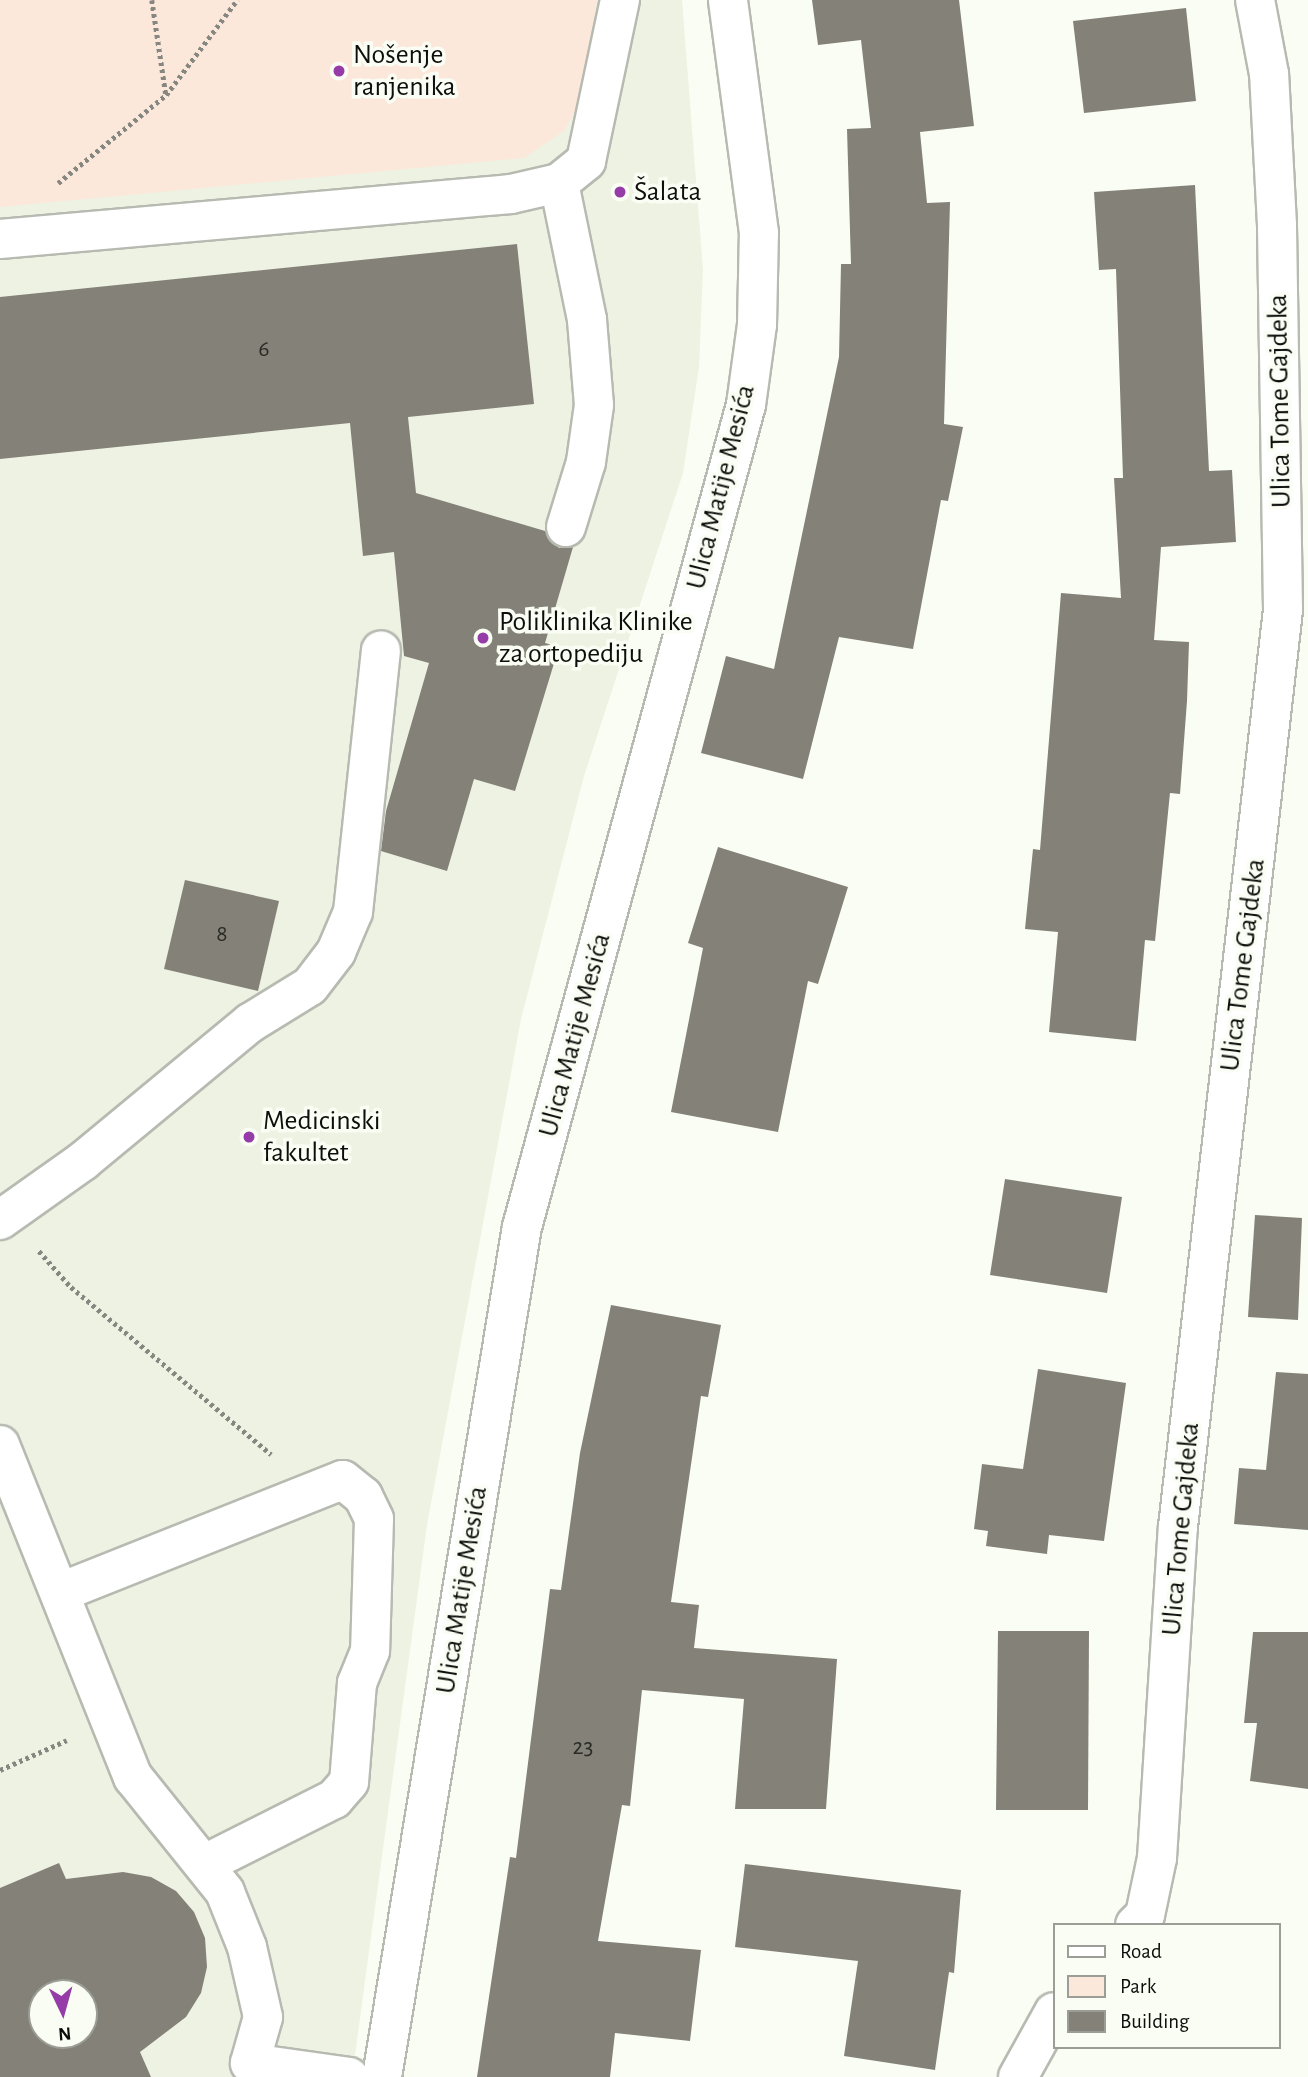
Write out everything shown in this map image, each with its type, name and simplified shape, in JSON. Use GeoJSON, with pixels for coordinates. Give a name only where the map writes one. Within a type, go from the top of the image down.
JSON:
{"type":"FeatureCollection","features":[{"type":"Feature","properties":{"kind":"street"},"geometry":{"type":"LineString","coordinates":[[2,239],[511,194],[559,183],[586,161],[620,0]]}},
{"type":"Feature","properties":{"kind":"street","name":"Ulica Matije Mesića"},"geometry":{"type":"LineString","coordinates":[[382,2077],[522,1227],[746,405],[757,325],[759,233],[728,0]]}},
{"type":"Feature","properties":{"kind":"street","name":"Ulica Tome Gajdeka"},"geometry":{"type":"LineString","coordinates":[[1137,1923],[1144,1915],[1157,1858],[1178,1527],[1283,610],[1277,225],[1269,75],[1255,0]]}},
{"type":"Feature","properties":{"kind":"street"},"geometry":{"type":"LineString","coordinates":[[559,183],[587,320],[594,405],[586,462],[566,527]]}},
{"type":"Feature","properties":{"kind":"street"},"geometry":{"type":"LineString","coordinates":[[4,1218],[250,1023],[310,986],[336,953],[353,912],[382,650]]}},
{"type":"Feature","properties":{"kind":"street"},"geometry":{"type":"LineString","coordinates":[[0,1445],[134,1777],[225,1892],[247,1947],[262,2017],[247,2070],[349,2077]]}},
{"type":"Feature","properties":{"kind":"street"},"geometry":{"type":"LineString","coordinates":[[61,1592],[343,1480],[363,1496],[374,1519],[370,1651],[357,1683],[355,1766],[334,1799],[205,1864]]}},
{"type":"Feature","properties":{"kind":"street"},"geometry":{"type":"LineString","coordinates":[[1018,2077],[1052,2016]]}},
{"type":"Feature","properties":{"kind":"path"},"geometry":{"type":"LineString","coordinates":[[152,0],[166,95]]}},
{"type":"Feature","properties":{"kind":"path"},"geometry":{"type":"LineString","coordinates":[[2,239],[62,180],[166,95],[237,0]]}},
{"type":"Feature","properties":{"kind":"path"},"geometry":{"type":"LineString","coordinates":[[4,1218],[71,1287],[204,1394],[313,1492]]}},
{"type":"Feature","properties":{"kind":"path"},"geometry":{"type":"LineString","coordinates":[[0,1770],[110,1721]]}},
{"type":"Feature","properties":{"kind":"shaded area","name":"Medicinski fakultet"},"geometry":{"type":"Polygon","coordinates":[[[0,0],[682,0],[703,270],[699,367],[683,473],[584,776],[521,1019],[427,1525],[352,2077],[0,2077],[0,0]]]}},
{"type":"Feature","properties":{"kind":"green space"},"geometry":{"type":"Polygon","coordinates":[[[0,0],[597,0],[582,98],[564,131],[524,158],[0,207],[0,0]]]}},
{"type":"Feature","properties":{"kind":"building"},"geometry":{"type":"Polygon","coordinates":[[[812,0],[959,0],[974,126],[920,132],[927,203],[950,202],[944,424],[963,427],[948,501],[941,500],[913,649],[839,637],[803,779],[701,753],[726,656],[774,669],[839,357],[841,264],[851,264],[847,129],[871,128],[861,40],[818,45],[812,0]]]}},
{"type":"Feature","properties":{"kind":"building"},"geometry":{"type":"Polygon","coordinates":[[[1186,8],[1196,101],[1084,113],[1073,21],[1186,8]]]}},
{"type":"Feature","properties":{"kind":"building"},"geometry":{"type":"Polygon","coordinates":[[[1195,185],[1209,471],[1232,470],[1236,542],[1161,547],[1154,640],[1189,642],[1187,701],[1180,794],[1170,793],[1155,941],[1145,940],[1136,1041],[1049,1032],[1058,932],[1025,929],[1033,849],[1040,850],[1061,593],[1121,598],[1114,478],[1123,478],[1116,269],[1099,270],[1094,192],[1195,185]]]}},
{"type":"Feature","properties":{"kind":"building"},"geometry":{"type":"Polygon","coordinates":[[[517,244],[534,404],[408,417],[416,493],[545,531],[559,548],[573,547],[545,643],[559,647],[515,791],[474,779],[447,871],[381,851],[386,811],[429,663],[404,656],[394,552],[363,556],[350,423],[0,459],[0,297],[517,244]]]}},
{"type":"Feature","properties":{"kind":"building"},"geometry":{"type":"Polygon","coordinates":[[[718,847],[848,887],[818,984],[808,981],[778,1132],[671,1112],[703,948],[688,943],[718,847]]]}},
{"type":"Feature","properties":{"kind":"building"},"geometry":{"type":"Polygon","coordinates":[[[185,880],[279,901],[258,991],[164,969],[185,880]]]}},
{"type":"Feature","properties":{"kind":"building"},"geometry":{"type":"Polygon","coordinates":[[[1005,1179],[1122,1197],[1107,1293],[990,1275],[1005,1179]]]}},
{"type":"Feature","properties":{"kind":"building"},"geometry":{"type":"Polygon","coordinates":[[[1255,1215],[1302,1218],[1298,1320],[1248,1317],[1255,1215]]]}},
{"type":"Feature","properties":{"kind":"building"},"geometry":{"type":"Polygon","coordinates":[[[611,1305],[721,1325],[708,1397],[701,1396],[671,1602],[699,1605],[694,1648],[837,1659],[826,1809],[735,1809],[744,1699],[642,1690],[630,1806],[622,1805],[598,1941],[701,1950],[690,2041],[615,2033],[610,2077],[477,2077],[510,1857],[516,1858],[550,1589],[561,1590],[580,1453],[611,1305]]]}},
{"type":"Feature","properties":{"kind":"building"},"geometry":{"type":"Polygon","coordinates":[[[1038,1369],[1126,1383],[1104,1541],[1049,1535],[1047,1554],[986,1546],[988,1531],[974,1529],[982,1464],[1023,1469],[1038,1369]]]}},
{"type":"Feature","properties":{"kind":"building"},"geometry":{"type":"Polygon","coordinates":[[[1276,1372],[1308,1374],[1308,1530],[1234,1524],[1239,1468],[1266,1470],[1276,1372]]]}},
{"type":"Feature","properties":{"kind":"building"},"geometry":{"type":"Polygon","coordinates":[[[998,1631],[1089,1631],[1088,1810],[996,1810],[998,1631]]]}},
{"type":"Feature","properties":{"kind":"building"},"geometry":{"type":"Polygon","coordinates":[[[1253,1632],[1308,1632],[1308,1789],[1250,1781],[1257,1723],[1244,1723],[1253,1632]]]}},
{"type":"Feature","properties":{"kind":"building"},"geometry":{"type":"Polygon","coordinates":[[[59,1863],[66,1879],[123,1872],[151,1877],[176,1891],[194,1912],[205,1938],[207,1967],[201,1993],[186,2017],[140,2052],[151,2077],[0,2077],[0,1888],[59,1863]]]}},
{"type":"Feature","properties":{"kind":"building"},"geometry":{"type":"Polygon","coordinates":[[[745,1864],[961,1890],[954,1973],[949,1972],[935,2070],[844,2056],[858,1961],[735,1947],[745,1864]]]}},
{"type":"Feature","properties":{"kind":"place","name":"Nošenje ranjenika"},"geometry":{"type":"Point","coordinates":[339,71]}},
{"type":"Feature","properties":{"kind":"place","name":"Šalata"},"geometry":{"type":"Point","coordinates":[620,192]}},
{"type":"Feature","properties":{"kind":"place","name":"Poliklinika Klinike za ortopediju"},"geometry":{"type":"Point","coordinates":[483,638]}},
{"type":"Feature","properties":{"kind":"place","name":"Medicinski fakultet"},"geometry":{"type":"Point","coordinates":[249,1137]}}]}
